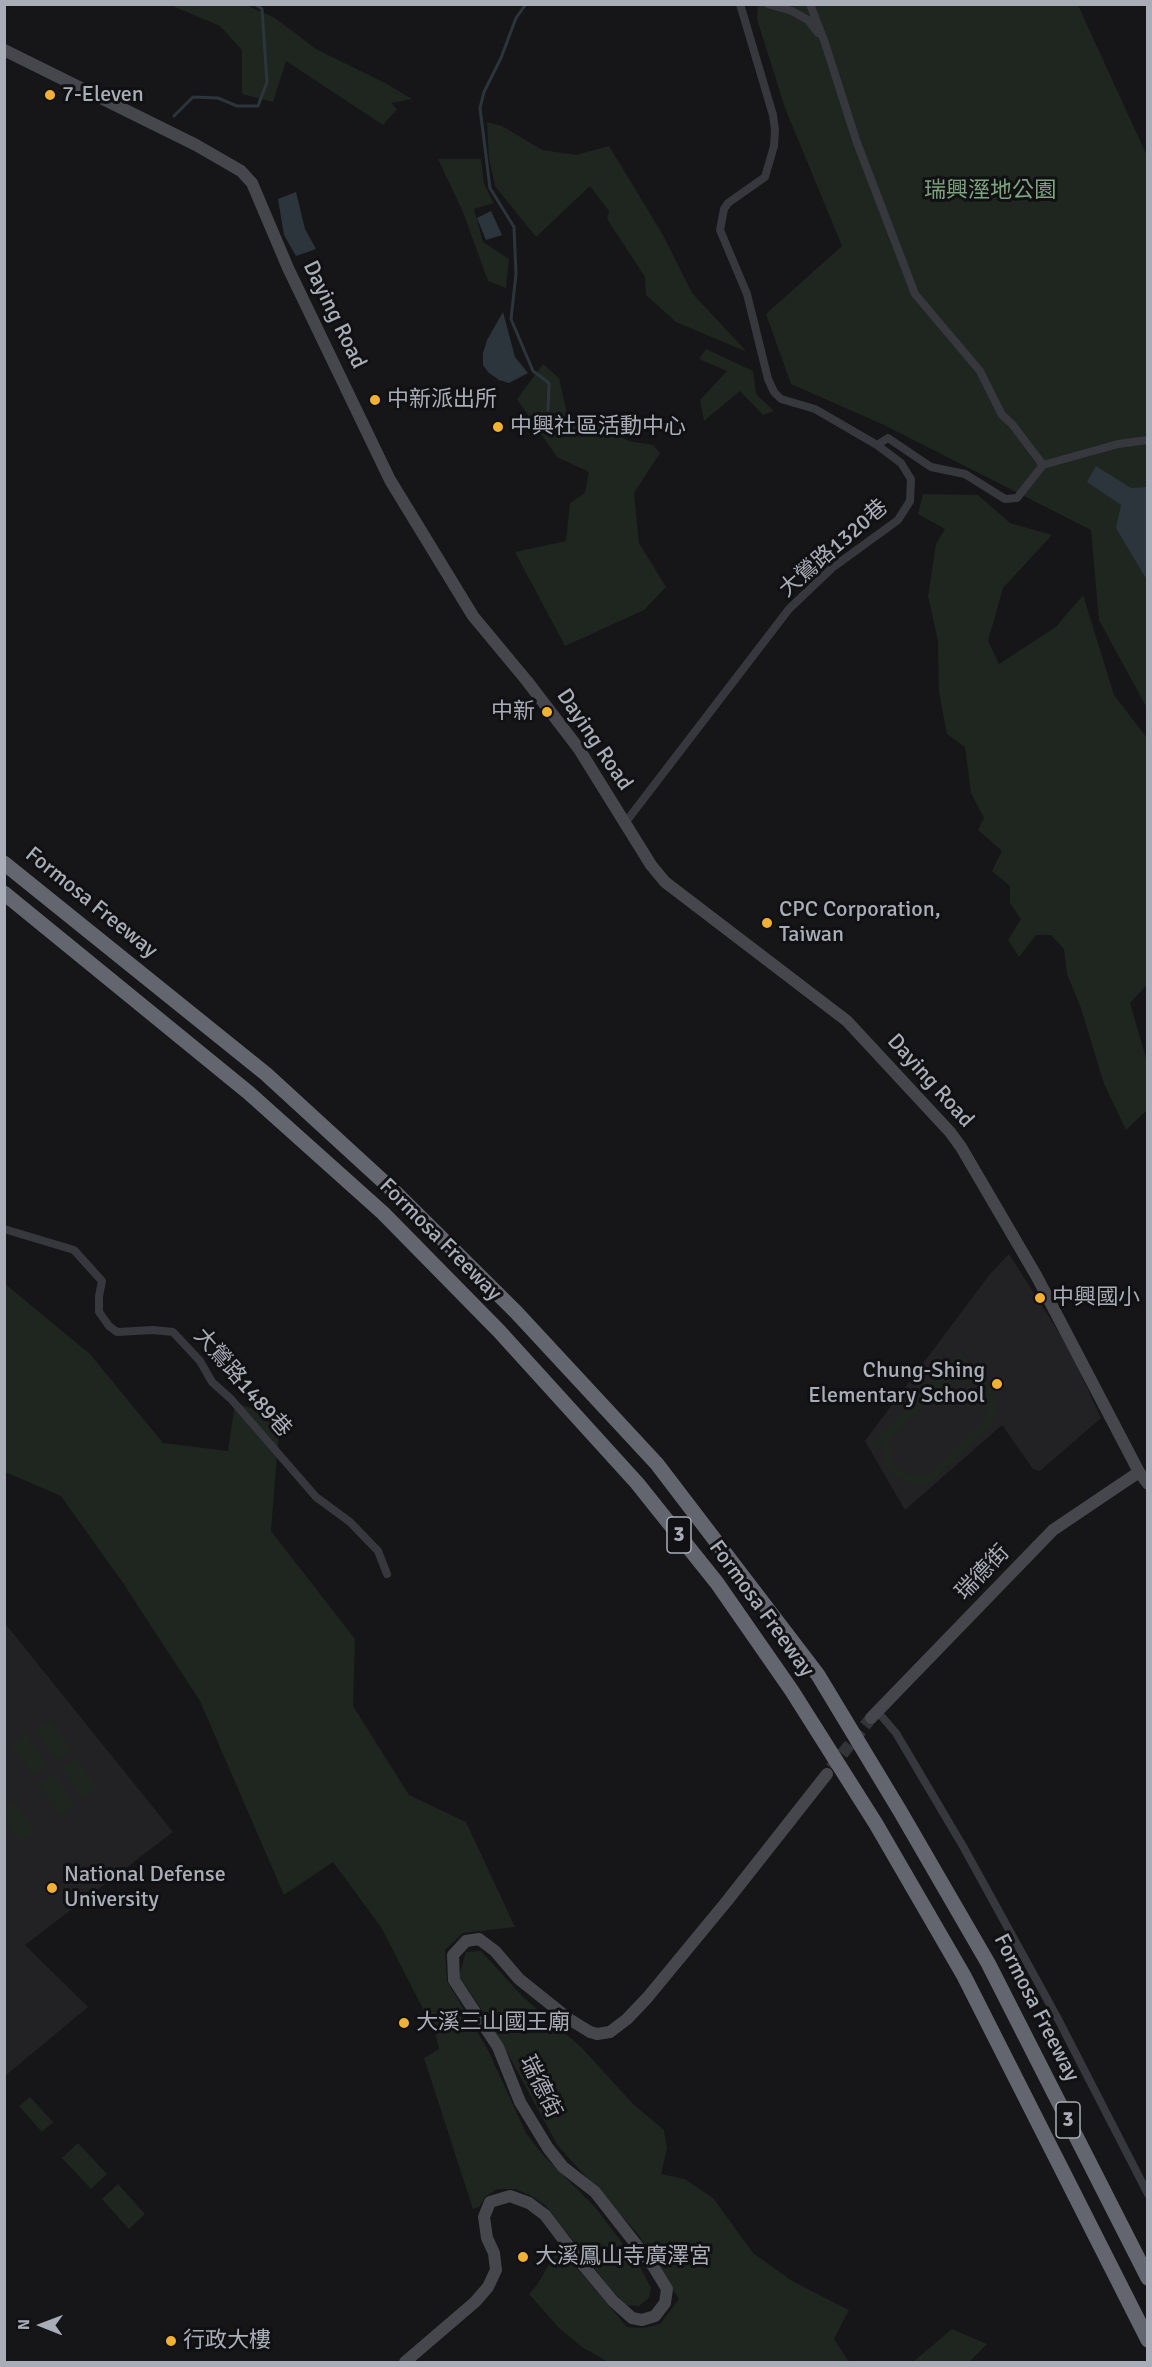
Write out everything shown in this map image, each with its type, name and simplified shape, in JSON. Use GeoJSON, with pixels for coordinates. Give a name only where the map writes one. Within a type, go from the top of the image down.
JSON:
{"type":"FeatureCollection","features":[{"type":"Feature","properties":{"kind":"highway","name":"Formosa Freeway"},"geometry":{"type":"LineString","coordinates":[[4,863],[267,1074],[398,1195],[516,1312],[657,1464],[818,1676],[895,1801],[988,1963],[1148,2278]]}},
{"type":"Feature","properties":{"kind":"highway","name":"Formosa Freeway"},"geometry":{"type":"LineString","coordinates":[[4,893],[249,1093],[383,1213],[499,1331],[637,1483],[717,1583],[786,1681],[876,1824],[964,1976],[1148,2340]]}},
{"type":"Feature","properties":{"kind":"street","name":"大鶯路1320巷"},"geometry":{"type":"LineString","coordinates":[[625,824],[789,609],[832,568],[898,520],[910,501],[912,488],[907,470],[901,463],[815,409],[781,399],[774,393],[768,379],[747,294],[720,230],[724,209],[728,203],[765,177],[774,146],[773,115],[740,4]]}},
{"type":"Feature","properties":{"kind":"street"},"geometry":{"type":"LineString","coordinates":[[768,4],[792,11],[808,20],[825,43]]}},
{"type":"Feature","properties":{"kind":"street"},"geometry":{"type":"LineString","coordinates":[[810,4],[856,140],[915,294],[980,371],[1002,415],[1012,424],[1043,465]]}},
{"type":"Feature","properties":{"kind":"street","name":"Daying Road"},"geometry":{"type":"LineString","coordinates":[[4,50],[196,145],[241,171],[252,183],[288,268],[390,480],[473,616],[572,740],[651,865],[665,882],[847,1021],[950,1132],[1050,1300],[1139,1472],[1148,1484]]}},
{"type":"Feature","properties":{"kind":"street"},"geometry":{"type":"LineString","coordinates":[[877,446],[888,438],[931,467],[965,474],[1005,499],[1017,498],[1043,465],[1118,444],[1148,440]]}},
{"type":"Feature","properties":{"kind":"street","name":"大鶯路1489巷"},"geometry":{"type":"LineString","coordinates":[[4,1229],[74,1250],[102,1281],[99,1312],[109,1326],[117,1332],[153,1330],[173,1332],[200,1361],[212,1382],[231,1399],[316,1497],[350,1522],[378,1551],[387,1574]]}},
{"type":"Feature","properties":{"kind":"street","name":"瑞德街"},"geometry":{"type":"LineString","coordinates":[[874,1715],[1053,1530],[1139,1472]]}},
{"type":"Feature","properties":{"kind":"street"},"geometry":{"type":"LineString","coordinates":[[874,1715],[896,1733],[964,1848],[1058,2019],[1148,2194]]}},
{"type":"Feature","properties":{"kind":"street","name":"瑞德街"},"geometry":{"type":"LineString","coordinates":[[405,2362],[475,2302],[488,2287],[496,2270],[494,2253],[487,2238],[484,2217],[490,2202],[510,2196],[529,2203],[545,2215],[583,2265],[632,2318],[642,2319],[655,2316],[665,2303],[667,2289],[653,2266],[595,2192],[563,2167],[548,2148],[520,2102],[498,2047],[454,1980],[453,1955],[466,1941],[479,1939],[495,1951],[519,1979],[569,2019],[590,2032],[597,2034],[610,2032],[627,2019],[646,1998],[727,1901],[827,1774]]}},
{"type":"Feature","properties":{"kind":"shaded area"},"geometry":{"type":"Polygon","coordinates":[[[296,192],[305,229],[316,249],[296,256],[284,235],[278,199],[296,192]]]}},
{"type":"Feature","properties":{"kind":"shaded area"},"geometry":{"type":"Polygon","coordinates":[[[491,211],[502,235],[486,240],[477,218],[491,211]]]}},
{"type":"Feature","properties":{"kind":"shaded area"},"geometry":{"type":"Polygon","coordinates":[[[503,312],[515,357],[528,373],[509,383],[499,380],[483,365],[483,353],[487,340],[503,312]]]}},
{"type":"Feature","properties":{"kind":"shaded area"},"geometry":{"type":"Polygon","coordinates":[[[1096,466],[1131,488],[1147,487],[1147,580],[1116,528],[1121,505],[1087,482],[1096,466]]]}},
{"type":"Feature","properties":{"kind":"shaded area","name":"Chung-Shing Elementary School"},"geometry":{"type":"Polygon","coordinates":[[[1009,1254],[1070,1350],[1101,1418],[1040,1471],[1033,1469],[1002,1425],[905,1510],[865,1441],[990,1274],[1009,1254]]]}},
{"type":"Feature","properties":{"kind":"shaded area","name":"National Defense University"},"geometry":{"type":"Polygon","coordinates":[[[4,1622],[173,1832],[25,1945],[88,2007],[5,2076],[4,1622]]]}},
{"type":"Feature","properties":{"kind":"green space","name":"瑞興溼地公園"},"geometry":{"type":"Polygon","coordinates":[[[758,4],[1078,5],[1147,156],[1147,708],[1099,620],[1091,530],[884,425],[791,384],[766,314],[842,246],[785,108],[757,19],[758,4]]]}},
{"type":"Feature","properties":{"kind":"green space"},"geometry":{"type":"Polygon","coordinates":[[[170,5],[246,5],[275,18],[316,49],[412,99],[391,103],[397,109],[383,125],[286,61],[273,102],[242,94],[242,50],[220,26],[170,5]]]}},
{"type":"Feature","properties":{"kind":"green space"},"geometry":{"type":"Polygon","coordinates":[[[487,122],[502,126],[542,150],[576,155],[609,146],[663,235],[692,293],[747,352],[676,322],[646,295],[645,277],[607,219],[609,211],[590,186],[536,237],[495,186],[489,158],[487,122]]]}},
{"type":"Feature","properties":{"kind":"green space"},"geometry":{"type":"Polygon","coordinates":[[[438,159],[481,159],[484,184],[494,203],[474,209],[483,242],[509,259],[506,288],[488,281],[463,212],[438,159]]]}},
{"type":"Feature","properties":{"kind":"green space"},"geometry":{"type":"Polygon","coordinates":[[[706,349],[753,371],[756,394],[774,411],[763,415],[740,391],[704,421],[700,400],[727,371],[699,359],[706,349]]]}},
{"type":"Feature","properties":{"kind":"green space"},"geometry":{"type":"Polygon","coordinates":[[[543,364],[559,378],[569,423],[594,424],[629,441],[653,445],[660,453],[634,493],[639,543],[666,587],[644,610],[565,646],[515,552],[566,541],[570,503],[585,493],[589,472],[557,457],[517,399],[543,364]]]}},
{"type":"Feature","properties":{"kind":"green space"},"geometry":{"type":"Polygon","coordinates":[[[923,494],[978,495],[1010,523],[1052,535],[1003,588],[988,641],[999,664],[1056,627],[1083,595],[1114,695],[1147,738],[1147,985],[1130,1003],[1147,1062],[1147,1110],[1126,1130],[1104,1084],[1081,1008],[1067,974],[1064,949],[1051,935],[1036,935],[1019,957],[1008,940],[1021,919],[1010,903],[1010,886],[992,871],[1002,851],[978,830],[984,818],[971,793],[965,747],[947,734],[939,692],[938,641],[928,596],[936,544],[945,529],[918,514],[923,494]]]}},
{"type":"Feature","properties":{"kind":"green space"},"geometry":{"type":"Polygon","coordinates":[[[4,1283],[90,1354],[163,1443],[228,1451],[235,1403],[280,1417],[271,1531],[355,1639],[353,1706],[409,1795],[466,1822],[515,1927],[463,1933],[445,1950],[447,1981],[488,2050],[526,2133],[543,2155],[595,2207],[639,2265],[651,2288],[649,2298],[639,2306],[626,2305],[545,2205],[530,2195],[515,2189],[497,2189],[485,2197],[479,2207],[473,2209],[424,2058],[439,2049],[435,2032],[381,1927],[333,1862],[284,1895],[200,1701],[123,1583],[61,1496],[5,1472],[4,1283]]]}},
{"type":"Feature","properties":{"kind":"green space"},"geometry":{"type":"Polygon","coordinates":[[[961,1352],[968,1362],[956,1372],[987,1381],[993,1391],[996,1408],[991,1425],[932,1482],[919,1485],[903,1481],[890,1471],[884,1461],[884,1440],[876,1449],[871,1444],[961,1352]],[[951,1381],[893,1435],[889,1442],[895,1467],[903,1472],[918,1475],[931,1474],[983,1422],[986,1404],[980,1390],[975,1384],[967,1381],[951,1381]]]}},
{"type":"Feature","properties":{"kind":"green space"},"geometry":{"type":"Polygon","coordinates":[[[50,1720],[72,1750],[57,1760],[36,1730],[50,1720]]]}},
{"type":"Feature","properties":{"kind":"green space"},"geometry":{"type":"Polygon","coordinates":[[[26,1734],[47,1764],[33,1775],[11,1745],[26,1734]]]}},
{"type":"Feature","properties":{"kind":"green space"},"geometry":{"type":"Polygon","coordinates":[[[76,1758],[98,1788],[83,1798],[62,1768],[76,1758]]]}},
{"type":"Feature","properties":{"kind":"green space"},"geometry":{"type":"Polygon","coordinates":[[[54,1773],[75,1804],[61,1814],[39,1784],[54,1773]]]}},
{"type":"Feature","properties":{"kind":"green space"},"geometry":{"type":"Polygon","coordinates":[[[14,1801],[36,1832],[21,1842],[5,1819],[5,1809],[14,1801]]]}},
{"type":"Feature","properties":{"kind":"green space"},"geometry":{"type":"Polygon","coordinates":[[[481,1951],[523,1997],[582,2048],[633,2104],[664,2130],[667,2148],[661,2174],[685,2179],[713,2198],[753,2253],[792,2281],[849,2310],[834,2339],[849,2362],[608,2362],[582,2347],[559,2328],[529,2294],[537,2285],[559,2247],[627,2327],[643,2328],[660,2324],[679,2299],[638,2234],[558,2146],[492,2025],[459,1976],[466,1952],[481,1951]]]}},
{"type":"Feature","properties":{"kind":"green space"},"geometry":{"type":"Polygon","coordinates":[[[30,2097],[53,2122],[42,2132],[19,2106],[30,2097]]]}},
{"type":"Feature","properties":{"kind":"green space"},"geometry":{"type":"Polygon","coordinates":[[[78,2143],[107,2174],[91,2189],[62,2158],[78,2143]]]}},
{"type":"Feature","properties":{"kind":"green space"},"geometry":{"type":"Polygon","coordinates":[[[118,2184],[145,2214],[129,2229],[102,2199],[118,2184]]]}},
{"type":"Feature","properties":{"kind":"green space"},"geometry":{"type":"Polygon","coordinates":[[[952,2329],[987,2344],[969,2362],[913,2362],[952,2329]]]}},
{"type":"Feature","properties":{"kind":"waterway"},"geometry":{"type":"LineString","coordinates":[[174,116],[193,97],[218,98],[237,106],[258,106],[267,82],[262,9],[255,4]]}},
{"type":"Feature","properties":{"kind":"waterway"},"geometry":{"type":"LineString","coordinates":[[526,4],[516,18],[501,58],[484,92],[480,108],[490,188],[514,227],[516,274],[511,319],[533,371],[549,383],[548,410]]}},
{"type":"Feature","properties":{"kind":"tunnel"},"geometry":{"type":"LineString","coordinates":[[831,1768],[871,1718]]}},
{"type":"Feature","properties":{"kind":"place","name":"7-Eleven"},"geometry":{"type":"Point","coordinates":[50,95]}},
{"type":"Feature","properties":{"kind":"place","name":"中新派出所"},"geometry":{"type":"Point","coordinates":[375,400]}},
{"type":"Feature","properties":{"kind":"place","name":"中興社區活動中心"},"geometry":{"type":"Point","coordinates":[498,427]}},
{"type":"Feature","properties":{"kind":"place","name":"中新"},"geometry":{"type":"Point","coordinates":[547,712]}},
{"type":"Feature","properties":{"kind":"place","name":"CPC Corporation, Taiwan"},"geometry":{"type":"Point","coordinates":[767,923]}},
{"type":"Feature","properties":{"kind":"place","name":"中興國小"},"geometry":{"type":"Point","coordinates":[1040,1298]}},
{"type":"Feature","properties":{"kind":"place","name":"Chung-Shing Elementary School"},"geometry":{"type":"Point","coordinates":[997,1384]}},
{"type":"Feature","properties":{"kind":"place","name":"National Defense University"},"geometry":{"type":"Point","coordinates":[52,1888]}},
{"type":"Feature","properties":{"kind":"place","name":"大溪三山國王廟"},"geometry":{"type":"Point","coordinates":[404,2023]}},
{"type":"Feature","properties":{"kind":"place","name":"大溪鳳山寺廣澤宮"},"geometry":{"type":"Point","coordinates":[523,2257]}},
{"type":"Feature","properties":{"kind":"place","name":"行政大樓"},"geometry":{"type":"Point","coordinates":[171,2341]}}]}
